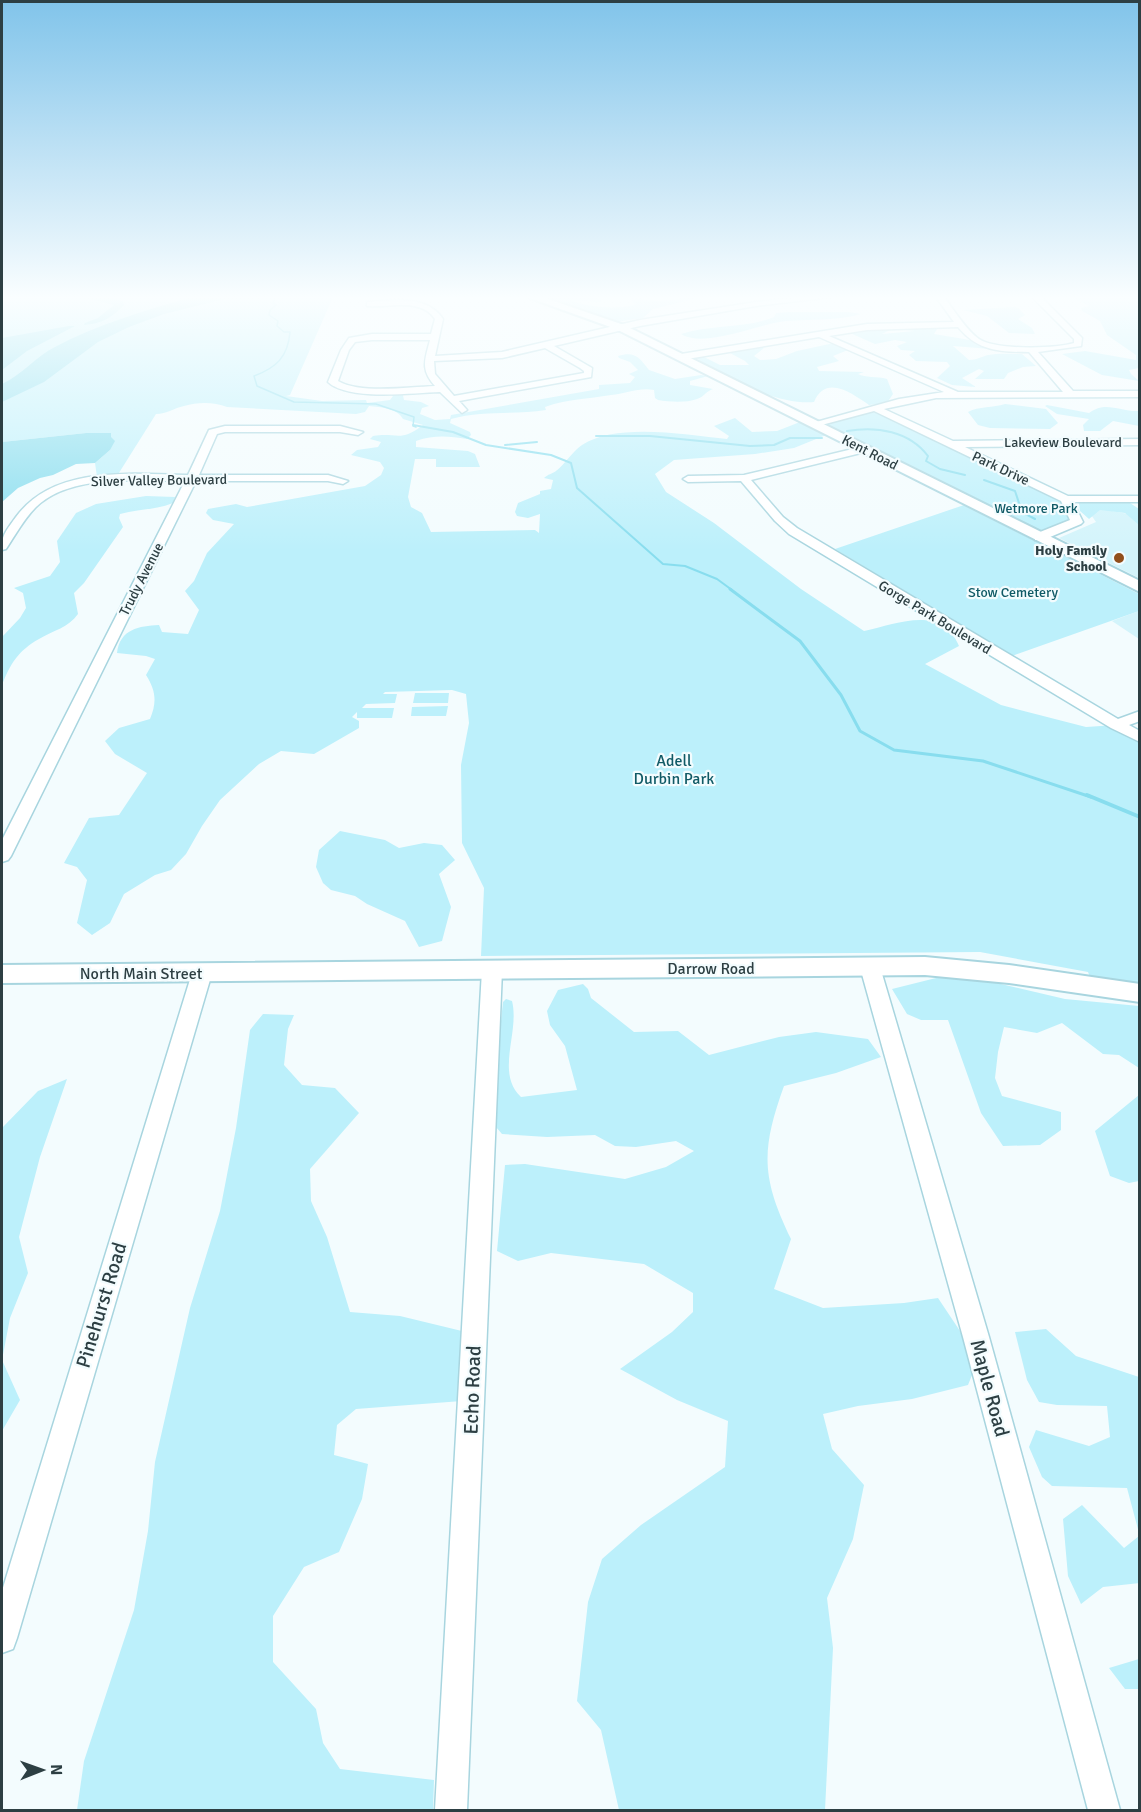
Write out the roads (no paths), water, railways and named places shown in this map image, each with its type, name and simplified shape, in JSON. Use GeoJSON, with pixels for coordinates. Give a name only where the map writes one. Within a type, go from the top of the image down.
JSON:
{"type":"FeatureCollection","features":[{"type":"Feature","properties":{"kind":"main road","name":"Kent Road"},"geometry":{"type":"LineString","coordinates":[[730,382],[1140,587]]}},
{"type":"Feature","properties":{"kind":"main road","name":"Darrow Road"},"geometry":{"type":"LineString","coordinates":[[281,973],[925,966],[974,970],[1140,993]]}},
{"type":"Feature","properties":{"kind":"main road","name":"North Main Street"},"geometry":{"type":"LineString","coordinates":[[2,974],[281,973]]}},
{"type":"Feature","properties":{"kind":"street"},"geometry":{"type":"LineString","coordinates":[[333,382],[338,387],[352,389],[440,389]]}},
{"type":"Feature","properties":{"kind":"street"},"geometry":{"type":"LineString","coordinates":[[435,382],[462,410]]}},
{"type":"Feature","properties":{"kind":"street"},"geometry":{"type":"LineString","coordinates":[[451,399],[557,382]]}},
{"type":"Feature","properties":{"kind":"street"},"geometry":{"type":"LineString","coordinates":[[929,382],[958,394]]}},
{"type":"Feature","properties":{"kind":"street"},"geometry":{"type":"LineString","coordinates":[[1059,382],[1070,394]]}},
{"type":"Feature","properties":{"kind":"street"},"geometry":{"type":"LineString","coordinates":[[814,424],[925,397],[958,394],[1140,394]]}},
{"type":"Feature","properties":{"kind":"street","name":"Park Drive"},"geometry":{"type":"LineString","coordinates":[[875,408],[1066,499]]}},
{"type":"Feature","properties":{"kind":"street","name":"Trudy Avenue"},"geometry":{"type":"LineString","coordinates":[[2,856],[193,478],[214,431],[340,429],[358,432]]}},
{"type":"Feature","properties":{"kind":"street","name":"Lakeview Boulevard"},"geometry":{"type":"LineString","coordinates":[[951,444],[1140,442]]}},
{"type":"Feature","properties":{"kind":"street"},"geometry":{"type":"LineString","coordinates":[[688,479],[744,478],[865,449]]}},
{"type":"Feature","properties":{"kind":"street","name":"Silver Valley Boulevard"},"geometry":{"type":"LineString","coordinates":[[2,546],[35,501],[56,490],[77,483],[104,479],[193,478],[328,478],[343,481]]}},
{"type":"Feature","properties":{"kind":"street","name":"Gorge Park Boulevard"},"geometry":{"type":"LineString","coordinates":[[744,478],[779,519],[793,531],[1140,738]]}},
{"type":"Feature","properties":{"kind":"street"},"geometry":{"type":"LineString","coordinates":[[1039,537],[1077,522],[1066,499],[1140,499]]}},
{"type":"Feature","properties":{"kind":"street"},"geometry":{"type":"LineString","coordinates":[[1116,725],[1140,715]]}},
{"type":"Feature","properties":{"kind":"street","name":"Maple Road"},"geometry":{"type":"LineString","coordinates":[[870,967],[976,1337],[1104,1810]]}},
{"type":"Feature","properties":{"kind":"street","name":"Echo Road"},"geometry":{"type":"LineString","coordinates":[[451,1810],[492,970]]}},
{"type":"Feature","properties":{"kind":"street","name":"Pinehurst Road"},"geometry":{"type":"LineString","coordinates":[[2,1638],[202,973]]}},
{"type":"Feature","properties":{"kind":"waterway"},"geometry":{"type":"LineString","coordinates":[[256,382],[257,386],[294,402],[376,404],[414,417],[413,425]]}},
{"type":"Feature","properties":{"kind":"waterway"},"geometry":{"type":"LineString","coordinates":[[413,425],[453,432],[486,445],[551,455],[571,463],[577,488],[663,564],[685,566],[717,579],[732,590]]}},
{"type":"Feature","properties":{"kind":"waterway"},"geometry":{"type":"LineString","coordinates":[[413,425],[416,427]]}},
{"type":"Feature","properties":{"kind":"waterway"},"geometry":{"type":"LineString","coordinates":[[847,431],[870,429],[892,432],[912,441],[928,456],[926,461],[940,469],[965,475]]}},
{"type":"Feature","properties":{"kind":"waterway"},"geometry":{"type":"LineString","coordinates":[[596,436],[650,436],[750,446],[774,445],[790,438],[822,438]]}},
{"type":"Feature","properties":{"kind":"waterway"},"geometry":{"type":"LineString","coordinates":[[505,445],[537,442]]}},
{"type":"Feature","properties":{"kind":"waterway"},"geometry":{"type":"LineString","coordinates":[[984,480],[1015,491],[1022,512],[1035,519]]}},
{"type":"Feature","properties":{"kind":"waterway"},"geometry":{"type":"LineString","coordinates":[[730,589],[800,641],[841,695],[860,731],[894,750],[983,761],[1091,797]]}},
{"type":"Feature","properties":{"kind":"waterway"},"geometry":{"type":"LineString","coordinates":[[1087,795],[1140,817]]}},
{"type":"Feature","properties":{"kind":"place","name":"Holy Family School"},"geometry":{"type":"Point","coordinates":[1119,558]}},
{"type":"Feature","properties":{"kind":"park label","name":"Wetmore Park"},"geometry":{"type":"Point","coordinates":[1036,508]}},
{"type":"Feature","properties":{"kind":"park label","name":"Stow Cemetery"},"geometry":{"type":"Point","coordinates":[1013,592]}},
{"type":"Feature","properties":{"kind":"park label","name":"Adell Durbin Park"},"geometry":{"type":"Point","coordinates":[674,769]}}]}
